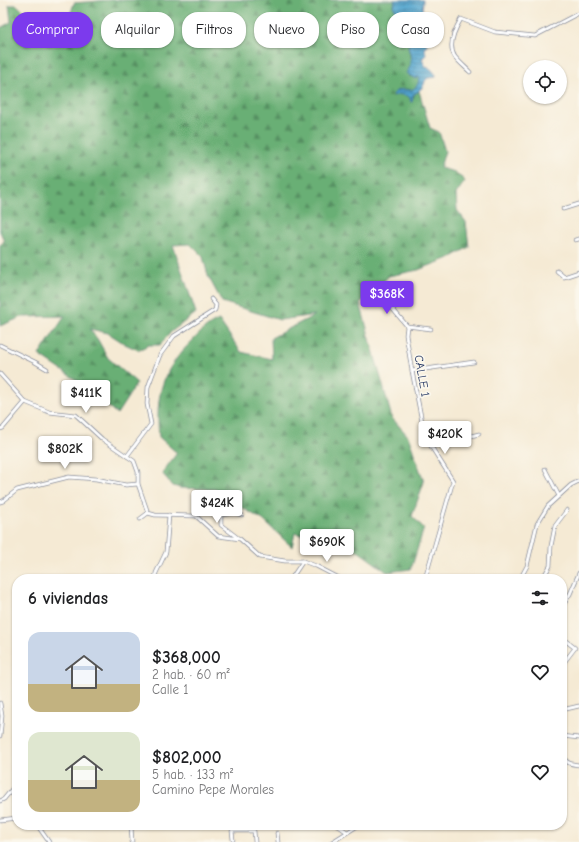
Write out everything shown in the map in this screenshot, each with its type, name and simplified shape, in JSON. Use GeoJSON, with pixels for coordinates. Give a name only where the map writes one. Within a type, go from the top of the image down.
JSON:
{"type":"FeatureCollection","features":[{"type":"Feature","properties":{"kind":"street"},"geometry":{"type":"LineString","coordinates":[[470,72],[454,56],[451,48],[454,30],[461,18],[495,32],[535,36],[579,13]]}},
{"type":"Feature","properties":{"kind":"street"},"geometry":{"type":"LineString","coordinates":[[563,209],[579,204]]}},
{"type":"Feature","properties":{"kind":"street"},"geometry":{"type":"LineString","coordinates":[[575,240],[579,239]]}},
{"type":"Feature","properties":{"kind":"street"},"geometry":{"type":"LineString","coordinates":[[557,271],[564,277],[579,272]]}},
{"type":"Feature","properties":{"kind":"street"},"geometry":{"type":"LineString","coordinates":[[388,289],[380,294],[407,326],[431,328]]}},
{"type":"Feature","properties":{"kind":"street"},"geometry":{"type":"LineString","coordinates":[[127,456],[151,424],[147,404],[148,387],[160,355],[174,336],[214,310],[216,305],[211,299]]}},
{"type":"Feature","properties":{"kind":"street","name":"CALLE 1"},"geometry":{"type":"LineString","coordinates":[[407,326],[406,335],[425,437],[452,481],[426,574]]}},
{"type":"Feature","properties":{"kind":"street"},"geometry":{"type":"LineString","coordinates":[[0,345],[47,369]]}},
{"type":"Feature","properties":{"kind":"street"},"geometry":{"type":"LineString","coordinates":[[412,371],[474,362]]}},
{"type":"Feature","properties":{"kind":"street"},"geometry":{"type":"LineString","coordinates":[[0,374],[25,402],[50,412],[76,415],[102,439],[134,461],[138,472],[138,484],[148,513]]}},
{"type":"Feature","properties":{"kind":"street"},"geometry":{"type":"LineString","coordinates":[[0,429],[3,428],[25,402]]}},
{"type":"Feature","properties":{"kind":"street"},"geometry":{"type":"LineString","coordinates":[[431,446],[479,434]]}},
{"type":"Feature","properties":{"kind":"street"},"geometry":{"type":"LineString","coordinates":[[545,469],[559,496]]}},
{"type":"Feature","properties":{"kind":"street"},"geometry":{"type":"LineString","coordinates":[[0,502],[17,490],[69,477],[96,479],[126,485],[138,484]]}},
{"type":"Feature","properties":{"kind":"street"},"geometry":{"type":"LineString","coordinates":[[523,574],[527,566],[536,524],[548,506],[571,485],[579,481]]}},
{"type":"Feature","properties":{"kind":"street"},"geometry":{"type":"LineString","coordinates":[[545,574],[550,566],[551,546],[555,526],[567,510]]}},
{"type":"Feature","properties":{"kind":"street"},"geometry":{"type":"LineString","coordinates":[[148,513],[155,515],[196,516],[218,536],[240,539]]}},
{"type":"Feature","properties":{"kind":"street"},"geometry":{"type":"LineString","coordinates":[[140,520],[148,513]]}},
{"type":"Feature","properties":{"kind":"street"},"geometry":{"type":"LineString","coordinates":[[242,515],[234,513],[221,515],[221,525],[240,539],[260,557],[303,562],[316,566],[331,574]]}},
{"type":"Feature","properties":{"kind":"street"},"geometry":{"type":"LineString","coordinates":[[156,574],[166,552],[169,515]]}},
{"type":"Feature","properties":{"kind":"street"},"geometry":{"type":"LineString","coordinates":[[294,574],[303,562]]}},
{"type":"Feature","properties":{"kind":"street"},"geometry":{"type":"LineString","coordinates":[[567,599],[579,574]]}},
{"type":"Feature","properties":{"kind":"street"},"geometry":{"type":"LineString","coordinates":[[567,642],[574,648],[567,658]]}},
{"type":"Feature","properties":{"kind":"street"},"geometry":{"type":"LineString","coordinates":[[0,703],[2,716],[0,736]]}},
{"type":"Feature","properties":{"kind":"street"},"geometry":{"type":"LineString","coordinates":[[567,709],[579,706]]}},
{"type":"Feature","properties":{"kind":"street"},"geometry":{"type":"LineString","coordinates":[[567,737],[579,738]]}},
{"type":"Feature","properties":{"kind":"street"},"geometry":{"type":"LineString","coordinates":[[567,763],[579,765]]}},
{"type":"Feature","properties":{"kind":"street"},"geometry":{"type":"LineString","coordinates":[[0,802],[12,789]]}},
{"type":"Feature","properties":{"kind":"street"},"geometry":{"type":"LineString","coordinates":[[0,820],[12,819]]}},
{"type":"Feature","properties":{"kind":"street"},"geometry":{"type":"LineString","coordinates":[[41,830],[49,842]]}},
{"type":"Feature","properties":{"kind":"street"},"geometry":{"type":"LineString","coordinates":[[131,830],[132,842]]}},
{"type":"Feature","properties":{"kind":"street"},"geometry":{"type":"LineString","coordinates":[[332,842],[350,830]]}},
{"type":"Feature","properties":{"kind":"street"},"geometry":{"type":"LineString","coordinates":[[233,840],[232,831],[254,831],[255,842]]}},
{"type":"Feature","properties":{"kind":"street"},"geometry":{"type":"LineString","coordinates":[[277,834],[278,842]]}},
{"type":"Feature","properties":{"kind":"green space"},"geometry":{"type":"Polygon","coordinates":[[[111,0],[395,0],[394,7],[398,12],[387,12],[387,48],[408,48],[411,63],[408,68],[408,75],[416,79],[418,76],[419,78],[417,86],[412,90],[397,90],[398,94],[410,97],[412,102],[413,95],[419,91],[430,128],[439,132],[445,151],[440,168],[455,172],[465,181],[456,194],[457,210],[466,222],[469,247],[452,257],[418,270],[389,276],[360,303],[392,418],[408,436],[424,482],[412,516],[424,528],[411,569],[387,572],[358,551],[295,533],[292,547],[263,520],[239,506],[232,490],[180,488],[173,486],[162,473],[177,453],[159,437],[158,408],[160,395],[168,373],[182,351],[202,331],[219,320],[241,352],[272,359],[271,338],[315,315],[280,320],[222,302],[208,276],[203,257],[190,244],[173,245],[196,313],[171,332],[160,345],[149,345],[138,350],[108,333],[90,329],[108,358],[137,383],[117,414],[82,384],[39,355],[65,316],[22,317],[0,326],[0,245],[4,241],[0,231],[0,28],[11,22],[9,5],[17,5],[24,12],[12,12],[12,48],[93,48],[93,12],[71,12],[74,3],[111,0]]]}},
{"type":"Feature","properties":{"kind":"water"},"geometry":{"type":"Polygon","coordinates":[[[395,0],[423,0],[422,12],[398,12],[394,8],[395,0]]]}},
{"type":"Feature","properties":{"kind":"water"},"geometry":{"type":"Polygon","coordinates":[[[409,48],[425,48],[426,54],[422,59],[426,67],[431,69],[436,77],[428,78],[425,81],[419,91],[413,95],[411,102],[408,96],[398,94],[393,95],[399,90],[412,90],[417,86],[419,80],[418,76],[416,79],[406,73],[410,67],[410,61],[412,60],[409,48]]]}}]}
